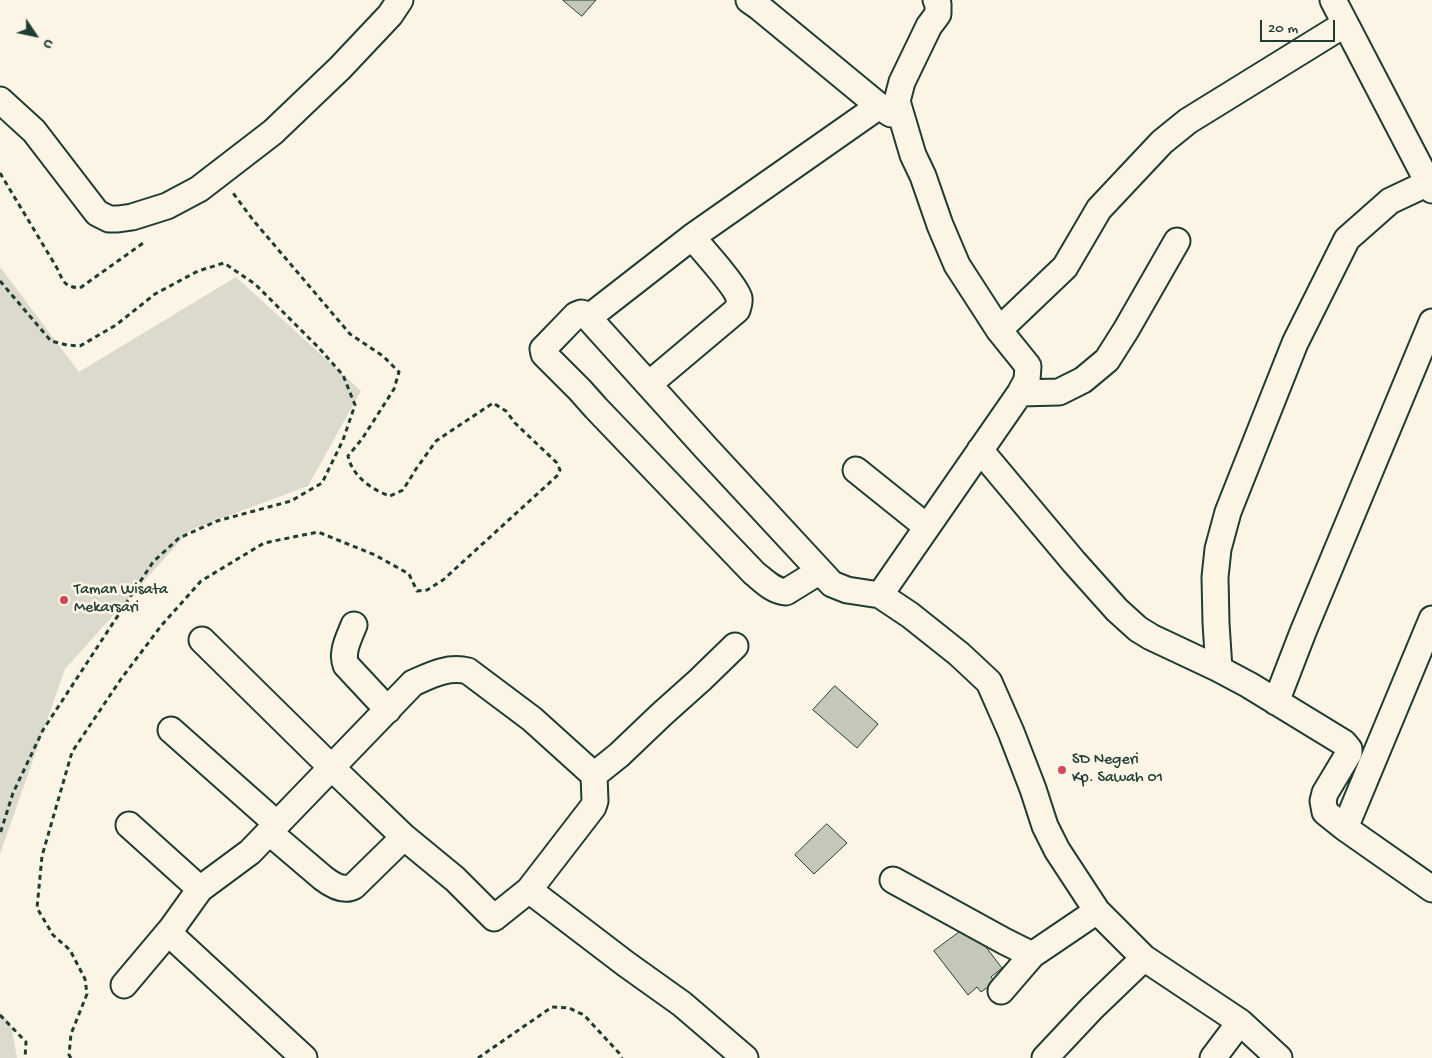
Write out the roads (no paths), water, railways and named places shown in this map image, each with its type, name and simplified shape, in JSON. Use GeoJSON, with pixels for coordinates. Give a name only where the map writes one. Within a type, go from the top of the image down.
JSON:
{"type":"FeatureCollection","features":[{"type":"Feature","properties":{"kind":"street"},"geometry":{"type":"LineString","coordinates":[[0,100],[34,132],[97,212],[109,219],[118,220],[132,217],[167,206],[199,189],[273,132],[340,68],[390,15],[400,0]]}},
{"type":"Feature","properties":{"kind":"street"},"geometry":{"type":"LineString","coordinates":[[749,0],[879,106],[903,122]]}},
{"type":"Feature","properties":{"kind":"street"},"geometry":{"type":"LineString","coordinates":[[880,595],[1020,393],[1027,380],[1028,366],[999,330],[957,265],[913,155],[903,122],[898,101],[902,82],[929,26],[938,14],[936,0]]}},
{"type":"Feature","properties":{"kind":"street"},"geometry":{"type":"LineString","coordinates":[[1219,669],[1215,577],[1218,549],[1228,512],[1295,343],[1347,239],[1390,201],[1430,186],[1333,0]]}},
{"type":"Feature","properties":{"kind":"street"},"geometry":{"type":"LineString","coordinates":[[999,330],[1065,267],[1099,209],[1162,142],[1188,122],[1345,24]]}},
{"type":"Feature","properties":{"kind":"street"},"geometry":{"type":"LineString","coordinates":[[588,318],[692,237],[879,106]]}},
{"type":"Feature","properties":{"kind":"street"},"geometry":{"type":"LineString","coordinates":[[649,384],[737,310],[739,305],[739,298],[732,286],[692,237]]}},
{"type":"Feature","properties":{"kind":"street"},"geometry":{"type":"LineString","coordinates":[[1020,393],[1059,392],[1083,380],[1107,360],[1177,241]]}},
{"type":"Feature","properties":{"kind":"street"},"geometry":{"type":"LineString","coordinates":[[820,571],[786,592],[767,584],[754,573],[544,354],[544,349],[547,345],[576,315],[583,313],[832,584],[847,590],[880,595],[910,615],[959,654],[989,682],[1011,732],[1045,826],[1057,850],[1097,912],[1144,958],[1240,1022],[1276,1057]]}},
{"type":"Feature","properties":{"kind":"street"},"geometry":{"type":"LineString","coordinates":[[1276,702],[1302,632],[1432,322]]}},
{"type":"Feature","properties":{"kind":"street"},"geometry":{"type":"LineString","coordinates":[[980,450],[1074,562],[1117,610],[1138,629],[1249,685],[1338,739],[1349,749],[1347,757],[1330,782],[1323,801],[1325,812],[1432,889]]}},
{"type":"Feature","properties":{"kind":"street"},"geometry":{"type":"LineString","coordinates":[[856,470],[926,527]]}},
{"type":"Feature","properties":{"kind":"street"},"geometry":{"type":"LineString","coordinates":[[1345,828],[1432,619]]}},
{"type":"Feature","properties":{"kind":"street"},"geometry":{"type":"LineString","coordinates":[[354,625],[343,659],[346,665],[388,710]]}},
{"type":"Feature","properties":{"kind":"street"},"geometry":{"type":"LineString","coordinates":[[124,985],[172,928],[200,889],[250,852],[331,767],[388,710],[413,683],[434,674],[458,669],[468,671],[532,719],[594,775],[593,807],[529,890],[487,925],[455,879],[404,837],[331,767],[202,640]]}},
{"type":"Feature","properties":{"kind":"street"},"geometry":{"type":"LineString","coordinates":[[594,775],[615,758],[735,646]]}},
{"type":"Feature","properties":{"kind":"street"},"geometry":{"type":"LineString","coordinates":[[171,730],[330,883],[350,888],[360,881],[404,837]]}},
{"type":"Feature","properties":{"kind":"street"},"geometry":{"type":"LineString","coordinates":[[129,825],[200,889]]}},
{"type":"Feature","properties":{"kind":"street"},"geometry":{"type":"LineString","coordinates":[[893,880],[1032,954]]}},
{"type":"Feature","properties":{"kind":"street"},"geometry":{"type":"LineString","coordinates":[[529,890],[682,1004],[745,1058]]}},
{"type":"Feature","properties":{"kind":"street"},"geometry":{"type":"LineString","coordinates":[[1001,990],[1032,954],[1097,912]]}},
{"type":"Feature","properties":{"kind":"street"},"geometry":{"type":"LineString","coordinates":[[172,928],[174,938],[304,1058]]}},
{"type":"Feature","properties":{"kind":"street"},"geometry":{"type":"LineString","coordinates":[[1045,1058],[1092,1008],[1144,958]]}},
{"type":"Feature","properties":{"kind":"street"},"geometry":{"type":"LineString","coordinates":[[1213,1058],[1240,1022]]}},
{"type":"Feature","properties":{"kind":"place","name":"Taman Wisata Mekarsari"},"geometry":{"type":"Point","coordinates":[64,600]}},
{"type":"Feature","properties":{"kind":"place","name":"SD Negeri Kp. Sawah 01"},"geometry":{"type":"Point","coordinates":[1062,770]}}]}
